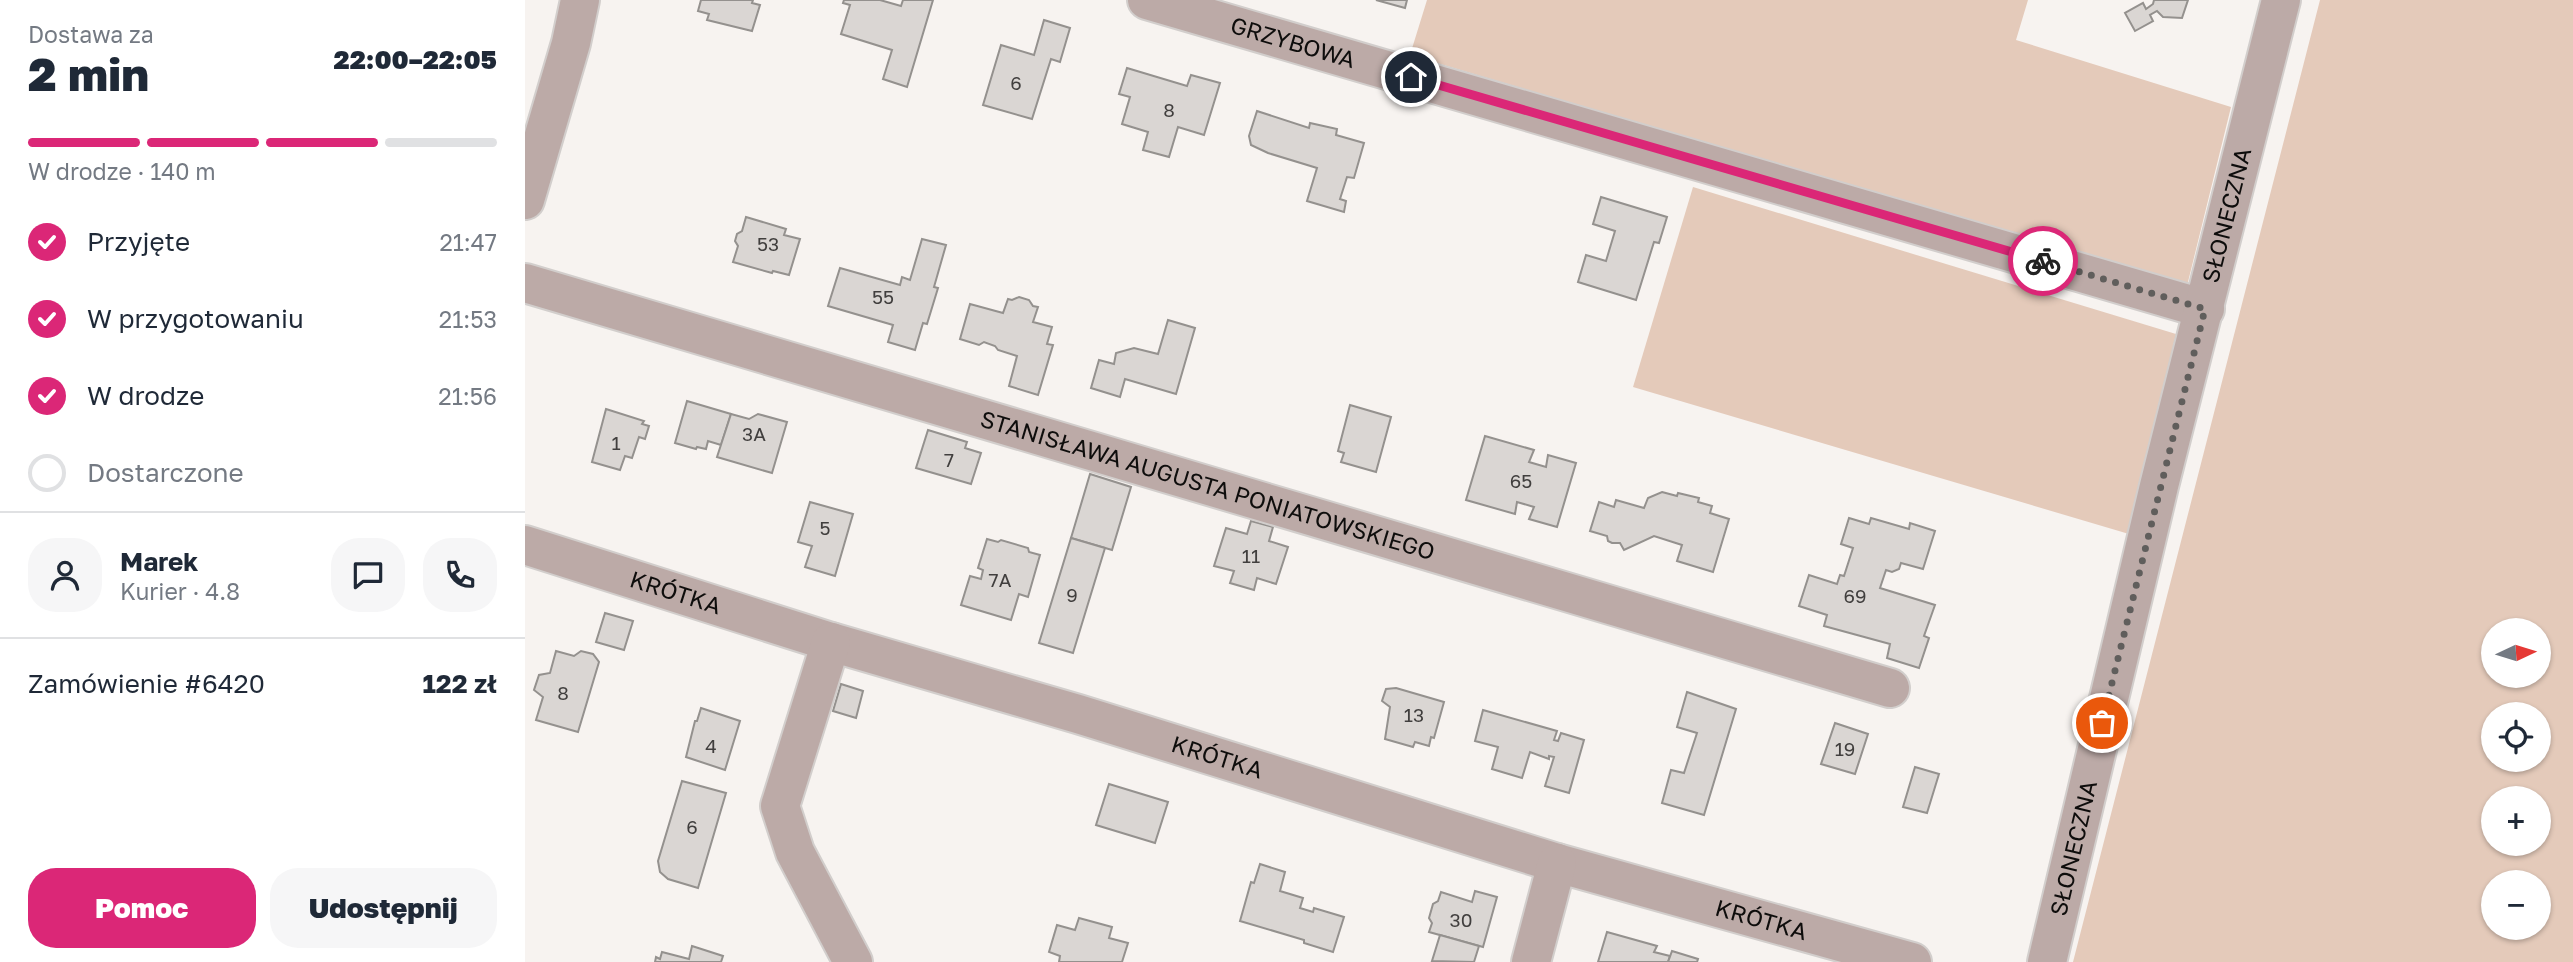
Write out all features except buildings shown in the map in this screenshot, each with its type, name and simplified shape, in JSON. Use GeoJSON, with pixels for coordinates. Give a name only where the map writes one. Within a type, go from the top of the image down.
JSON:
{"type":"FeatureCollection","features":[{"type":"Feature","properties":{"kind":"street"},"geometry":{"type":"LineString","coordinates":[[525,200],[571,43],[580,0]]}},
{"type":"Feature","properties":{"kind":"street","name":"GRZYBOWA"},"geometry":{"type":"LineString","coordinates":[[1147,0],[2205,309]]}},
{"type":"Feature","properties":{"kind":"street","name":"SŁONECZNA"},"geometry":{"type":"LineString","coordinates":[[2047,962],[2147,538],[2281,0]]}},
{"type":"Feature","properties":{"kind":"street","name":"STANISŁAWA AUGUSTA PONIATOWSKIEGO"},"geometry":{"type":"LineString","coordinates":[[525,283],[1890,688]]}},
{"type":"Feature","properties":{"kind":"street","name":"KRÓTKA"},"geometry":{"type":"LineString","coordinates":[[525,545],[831,642],[1091,718],[1557,863],[1912,962]]}},
{"type":"Feature","properties":{"kind":"street"},"geometry":{"type":"LineString","coordinates":[[831,642],[780,806],[795,852],[853,962]]}},
{"type":"Feature","properties":{"kind":"street"},"geometry":{"type":"LineString","coordinates":[[1531,962],[1557,863]]}},
{"type":"Feature","properties":{"kind":"shaded area"},"geometry":{"type":"Polygon","coordinates":[[[1427,0],[2028,0],[2016,40],[2231,107],[2187,286],[1410,55],[1427,0]]]}},
{"type":"Feature","properties":{"kind":"shaded area"},"geometry":{"type":"Polygon","coordinates":[[[2320,0],[2573,0],[2573,962],[2073,962],[2320,0]]]}},
{"type":"Feature","properties":{"kind":"shaded area"},"geometry":{"type":"Polygon","coordinates":[[[1693,187],[2176,334],[2129,534],[1633,387],[1693,187]]]}},
{"type":"Feature","properties":{"kind":"way so far"},"geometry":{"type":"LineString","coordinates":[[2043,261],[2205,309],[2159,485],[2102,723]]}},
{"type":"Feature","properties":{"kind":"route"},"geometry":{"type":"LineString","coordinates":[[1411,77],[2043,261]]}}]}
